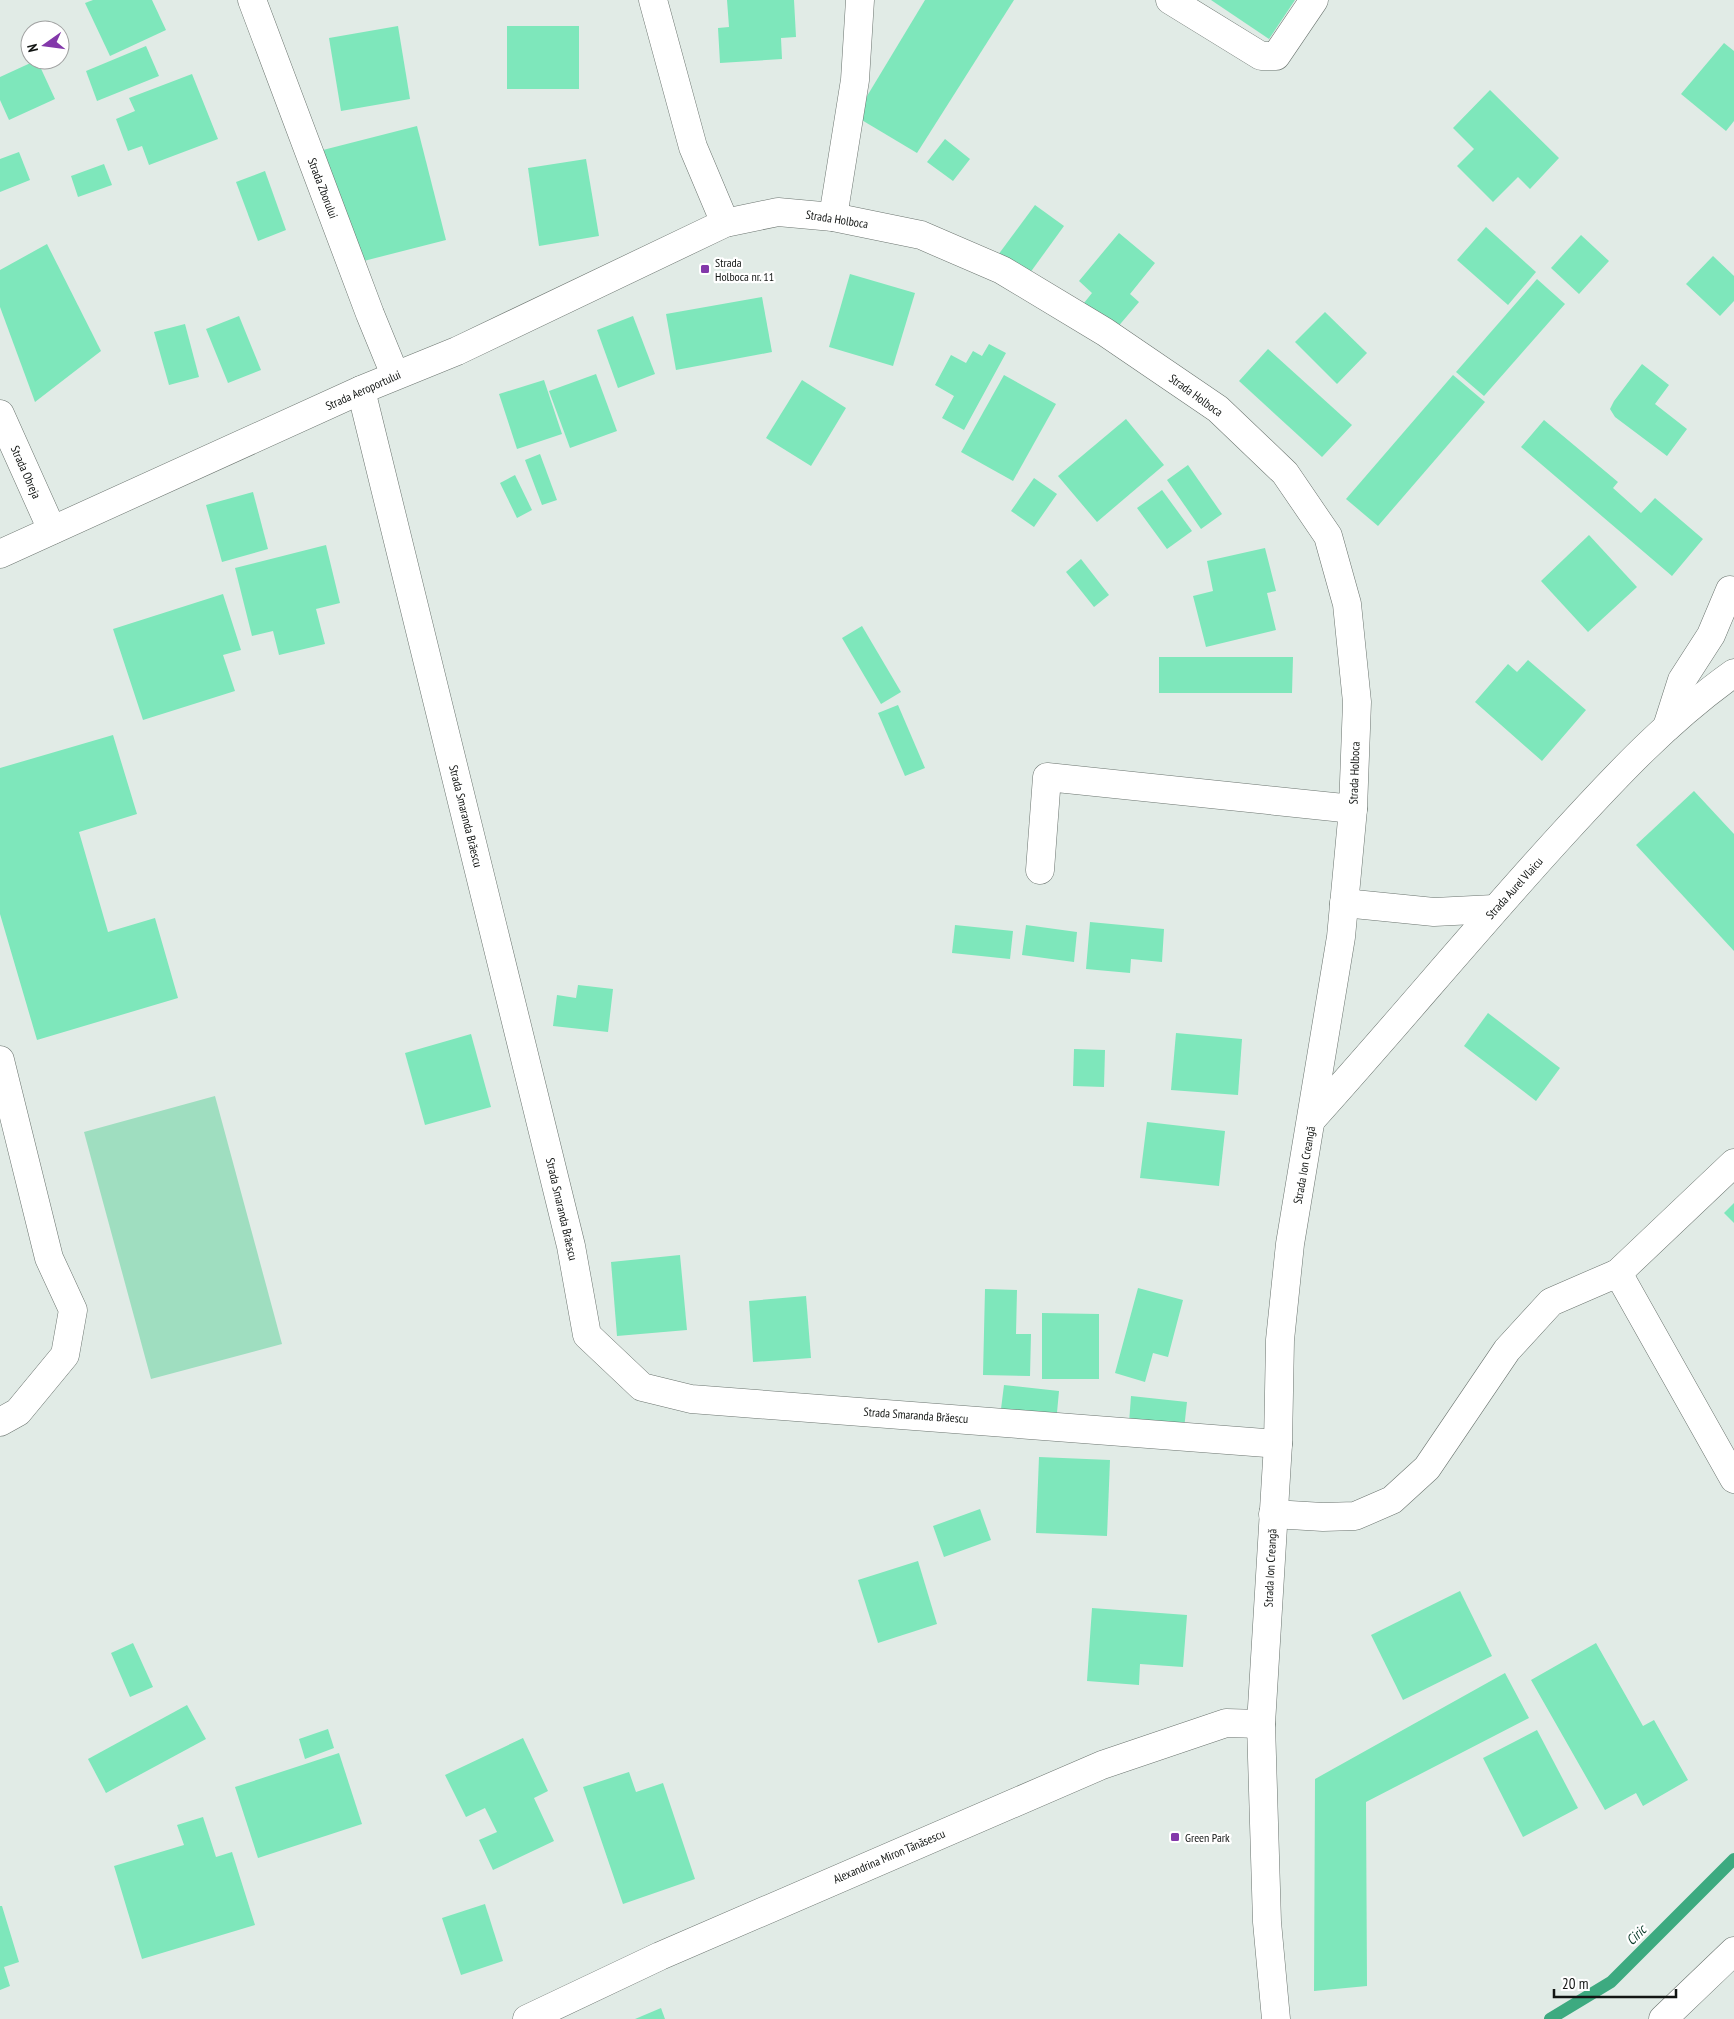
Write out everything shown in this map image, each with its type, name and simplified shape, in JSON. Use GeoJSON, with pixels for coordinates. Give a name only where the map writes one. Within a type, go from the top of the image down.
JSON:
{"type":"FeatureCollection","features":[{"type":"Feature","properties":{"kind":"street","name":"Strada Zborului"},"geometry":{"type":"LineString","coordinates":[[252,0],[370,314],[396,375]]}},
{"type":"Feature","properties":{"kind":"street"},"geometry":{"type":"LineString","coordinates":[[653,0],[693,147],[725,224]]}},
{"type":"Feature","properties":{"kind":"street"},"geometry":{"type":"LineString","coordinates":[[833,217],[855,80],[860,0]]}},
{"type":"Feature","properties":{"kind":"street"},"geometry":{"type":"LineString","coordinates":[[1170,0],[1261,56],[1276,56],[1314,0]]}},
{"type":"Feature","properties":{"kind":"street","name":"Strada Holboca"},"geometry":{"type":"LineString","coordinates":[[725,224],[778,212],[833,217],[921,236],[1002,270],[1105,332],[1218,409],[1285,473],[1328,536],[1347,604],[1357,702],[1353,809],[1344,903],[1329,1015],[1312,1119]]}},
{"type":"Feature","properties":{"kind":"street","name":"Strada Aeroportului"},"geometry":{"type":"LineString","coordinates":[[0,554],[361,390],[456,351],[725,224]]}},
{"type":"Feature","properties":{"kind":"street","name":"Strada Smaranda Brăescu"},"geometry":{"type":"LineString","coordinates":[[361,390],[571,1246],[586,1335],[642,1387],[691,1398],[1278,1444]]}},
{"type":"Feature","properties":{"kind":"street","name":"Strada Obreja"},"geometry":{"type":"LineString","coordinates":[[0,414],[52,530]]}},
{"type":"Feature","properties":{"kind":"street"},"geometry":{"type":"LineString","coordinates":[[1667,727],[1682,680],[1711,635],[1733,591]]}},
{"type":"Feature","properties":{"kind":"street","name":"Strada Aurel Vlaicu"},"geometry":{"type":"LineString","coordinates":[[1312,1119],[1386,1036],[1494,909],[1628,764],[1709,690],[1734,673]]}},
{"type":"Feature","properties":{"kind":"street"},"geometry":{"type":"LineString","coordinates":[[1040,870],[1047,777],[1353,809]]}},
{"type":"Feature","properties":{"kind":"street"},"geometry":{"type":"LineString","coordinates":[[1344,903],[1434,912],[1494,909]]}},
{"type":"Feature","properties":{"kind":"street"},"geometry":{"type":"LineString","coordinates":[[0,1060],[49,1258],[73,1310],[65,1356],[18,1412],[0,1422]]}},
{"type":"Feature","properties":{"kind":"street","name":"Strada Ion Creangă"},"geometry":{"type":"LineString","coordinates":[[1276,2019],[1267,1922],[1261,1724],[1278,1444],[1280,1340],[1289,1254],[1312,1119]]}},
{"type":"Feature","properties":{"kind":"street"},"geometry":{"type":"LineString","coordinates":[[1274,1514],[1323,1517],[1355,1516],[1392,1500],[1427,1468],[1507,1350],[1551,1302],[1618,1273],[1734,1163]]}},
{"type":"Feature","properties":{"kind":"street"},"geometry":{"type":"LineString","coordinates":[[1618,1273],[1734,1479]]}},
{"type":"Feature","properties":{"kind":"street","name":"Alexandrina Miron Tănăsescu"},"geometry":{"type":"LineString","coordinates":[[527,2019],[660,1956],[1102,1765],[1226,1723],[1261,1724]]}},
{"type":"Feature","properties":{"kind":"street"},"geometry":{"type":"LineString","coordinates":[[1663,2019],[1734,1951]]}},
{"type":"Feature","properties":{"kind":"green space"},"geometry":{"type":"Polygon","coordinates":[[[215,1096],[282,1344],[151,1379],[84,1132],[215,1096]]]}},
{"type":"Feature","properties":{"kind":"building"},"geometry":{"type":"Polygon","coordinates":[[[93,0],[152,0],[166,30],[110,56],[85,3],[93,0]]]}},
{"type":"Feature","properties":{"kind":"building"},"geometry":{"type":"Polygon","coordinates":[[[727,0],[794,0],[796,37],[781,38],[782,59],[720,63],[718,28],[729,27],[727,0]]]}},
{"type":"Feature","properties":{"kind":"building"},"geometry":{"type":"Polygon","coordinates":[[[925,0],[1014,0],[917,153],[855,116],[925,0]]]}},
{"type":"Feature","properties":{"kind":"building"},"geometry":{"type":"Polygon","coordinates":[[[1211,0],[1295,0],[1269,39],[1211,0]]]}},
{"type":"Feature","properties":{"kind":"building"},"geometry":{"type":"Polygon","coordinates":[[[398,26],[410,99],[341,111],[329,38],[398,26]]]}},
{"type":"Feature","properties":{"kind":"building"},"geometry":{"type":"Polygon","coordinates":[[[507,26],[579,26],[579,89],[507,89],[507,26]]]}},
{"type":"Feature","properties":{"kind":"building"},"geometry":{"type":"Polygon","coordinates":[[[1724,43],[1734,51],[1734,121],[1726,131],[1681,94],[1724,43]]]}},
{"type":"Feature","properties":{"kind":"building"},"geometry":{"type":"Polygon","coordinates":[[[146,46],[159,76],[97,101],[86,71],[146,46]]]}},
{"type":"Feature","properties":{"kind":"building"},"geometry":{"type":"Polygon","coordinates":[[[20,68],[20,70],[42,70],[55,99],[9,120],[0,100],[0,77],[20,68]]]}},
{"type":"Feature","properties":{"kind":"building"},"geometry":{"type":"Polygon","coordinates":[[[192,74],[218,139],[149,165],[142,146],[128,151],[116,119],[135,111],[129,98],[192,74]]]}},
{"type":"Feature","properties":{"kind":"building"},"geometry":{"type":"Polygon","coordinates":[[[1490,90],[1559,158],[1530,189],[1518,177],[1493,202],[1457,166],[1474,149],[1453,128],[1490,90]]]}},
{"type":"Feature","properties":{"kind":"building"},"geometry":{"type":"Polygon","coordinates":[[[417,126],[446,240],[352,264],[323,150],[417,126]]]}},
{"type":"Feature","properties":{"kind":"building"},"geometry":{"type":"Polygon","coordinates":[[[945,139],[970,159],[953,181],[927,162],[945,139]]]}},
{"type":"Feature","properties":{"kind":"building"},"geometry":{"type":"Polygon","coordinates":[[[19,152],[30,180],[0,192],[0,159],[19,152]]]}},
{"type":"Feature","properties":{"kind":"building"},"geometry":{"type":"Polygon","coordinates":[[[586,159],[599,236],[539,246],[528,168],[586,159]]]}},
{"type":"Feature","properties":{"kind":"building"},"geometry":{"type":"Polygon","coordinates":[[[104,164],[112,185],[78,197],[71,176],[104,164]]]}},
{"type":"Feature","properties":{"kind":"building"},"geometry":{"type":"Polygon","coordinates":[[[265,171],[286,230],[258,241],[236,182],[265,171]]]}},
{"type":"Feature","properties":{"kind":"building"},"geometry":{"type":"Polygon","coordinates":[[[1035,205],[1064,226],[1027,277],[998,255],[1035,205]]]}},
{"type":"Feature","properties":{"kind":"building"},"geometry":{"type":"Polygon","coordinates":[[[1486,227],[1536,272],[1508,305],[1457,260],[1486,227]]]}},
{"type":"Feature","properties":{"kind":"building"},"geometry":{"type":"Polygon","coordinates":[[[1119,233],[1155,263],[1130,294],[1139,302],[1116,329],[1084,303],[1092,293],[1079,281],[1119,233]]]}},
{"type":"Feature","properties":{"kind":"building"},"geometry":{"type":"Polygon","coordinates":[[[1581,235],[1609,261],[1579,294],[1551,268],[1581,235]]]}},
{"type":"Feature","properties":{"kind":"building"},"geometry":{"type":"Polygon","coordinates":[[[47,244],[101,351],[35,402],[0,307],[0,270],[47,244]]]}},
{"type":"Feature","properties":{"kind":"building"},"geometry":{"type":"Polygon","coordinates":[[[1713,256],[1734,276],[1734,301],[1720,316],[1686,284],[1713,256]]]}},
{"type":"Feature","properties":{"kind":"building"},"geometry":{"type":"Polygon","coordinates":[[[850,274],[915,293],[893,366],[829,347],[850,274]]]}},
{"type":"Feature","properties":{"kind":"building"},"geometry":{"type":"Polygon","coordinates":[[[1537,279],[1565,304],[1484,396],[1456,372],[1537,279]]]}},
{"type":"Feature","properties":{"kind":"building"},"geometry":{"type":"Polygon","coordinates":[[[762,297],[772,352],[676,370],[666,314],[762,297]]]}},
{"type":"Feature","properties":{"kind":"building"},"geometry":{"type":"Polygon","coordinates":[[[1325,312],[1367,353],[1337,384],[1295,342],[1325,312]]]}},
{"type":"Feature","properties":{"kind":"building"},"geometry":{"type":"Polygon","coordinates":[[[239,316],[261,370],[228,383],[206,329],[239,316]]]}},
{"type":"Feature","properties":{"kind":"building"},"geometry":{"type":"Polygon","coordinates":[[[633,316],[655,374],[618,388],[597,330],[633,316]]]}},
{"type":"Feature","properties":{"kind":"building"},"geometry":{"type":"Polygon","coordinates":[[[185,324],[199,377],[169,385],[154,332],[185,324]]]}},
{"type":"Feature","properties":{"kind":"building"},"geometry":{"type":"Polygon","coordinates":[[[989,344],[1006,353],[964,430],[942,418],[954,396],[935,385],[951,355],[966,363],[973,351],[982,356],[989,344]]]}},
{"type":"Feature","properties":{"kind":"building"},"geometry":{"type":"Polygon","coordinates":[[[1268,349],[1352,425],[1322,457],[1239,381],[1268,349]]]}},
{"type":"Feature","properties":{"kind":"building"},"geometry":{"type":"Polygon","coordinates":[[[1642,364],[1669,385],[1655,404],[1687,429],[1667,456],[1615,417],[1610,409],[1642,364]]]}},
{"type":"Feature","properties":{"kind":"building"},"geometry":{"type":"Polygon","coordinates":[[[596,374],[617,431],[570,448],[549,391],[596,374]]]}},
{"type":"Feature","properties":{"kind":"building"},"geometry":{"type":"Polygon","coordinates":[[[1004,375],[1056,404],[1013,481],[961,452],[1004,375]]]}},
{"type":"Feature","properties":{"kind":"building"},"geometry":{"type":"Polygon","coordinates":[[[1453,375],[1485,402],[1378,526],[1346,499],[1453,375]]]}},
{"type":"Feature","properties":{"kind":"building"},"geometry":{"type":"Polygon","coordinates":[[[544,380],[562,434],[517,449],[499,394],[544,380]]]}},
{"type":"Feature","properties":{"kind":"building"},"geometry":{"type":"Polygon","coordinates":[[[802,380],[846,408],[811,466],[766,438],[802,380]]]}},
{"type":"Feature","properties":{"kind":"building"},"geometry":{"type":"Polygon","coordinates":[[[1126,419],[1164,465],[1097,522],[1058,476],[1126,419]]]}},
{"type":"Feature","properties":{"kind":"building"},"geometry":{"type":"Polygon","coordinates":[[[1544,420],[1618,482],[1613,488],[1641,513],[1655,498],[1703,539],[1672,576],[1521,447],[1544,420]]]}},
{"type":"Feature","properties":{"kind":"building"},"geometry":{"type":"Polygon","coordinates":[[[540,454],[557,500],[542,505],[525,460],[540,454]]]}},
{"type":"Feature","properties":{"kind":"building"},"geometry":{"type":"Polygon","coordinates":[[[1188,465],[1222,514],[1201,529],[1167,480],[1188,465]]]}},
{"type":"Feature","properties":{"kind":"building"},"geometry":{"type":"Polygon","coordinates":[[[515,475],[532,510],[517,518],[500,483],[515,475]]]}},
{"type":"Feature","properties":{"kind":"building"},"geometry":{"type":"Polygon","coordinates":[[[1034,478],[1057,494],[1034,527],[1011,511],[1034,478]]]}},
{"type":"Feature","properties":{"kind":"building"},"geometry":{"type":"Polygon","coordinates":[[[1162,490],[1192,531],[1167,549],[1137,508],[1162,490]]]}},
{"type":"Feature","properties":{"kind":"building"},"geometry":{"type":"Polygon","coordinates":[[[253,492],[268,549],[222,562],[206,505],[253,492]]]}},
{"type":"Feature","properties":{"kind":"building"},"geometry":{"type":"Polygon","coordinates":[[[1589,535],[1637,587],[1588,632],[1541,581],[1589,535]]]}},
{"type":"Feature","properties":{"kind":"building"},"geometry":{"type":"Polygon","coordinates":[[[326,545],[340,603],[316,609],[325,644],[279,655],[273,631],[252,636],[235,568],[326,545]]]}},
{"type":"Feature","properties":{"kind":"building"},"geometry":{"type":"Polygon","coordinates":[[[1265,548],[1276,591],[1267,593],[1276,630],[1206,647],[1193,596],[1213,591],[1207,561],[1265,548]]]}},
{"type":"Feature","properties":{"kind":"building"},"geometry":{"type":"Polygon","coordinates":[[[1081,559],[1109,595],[1094,607],[1066,572],[1081,559]]]}},
{"type":"Feature","properties":{"kind":"building"},"geometry":{"type":"Polygon","coordinates":[[[223,594],[241,650],[223,655],[235,691],[143,720],[113,629],[223,594]]]}},
{"type":"Feature","properties":{"kind":"building"},"geometry":{"type":"Polygon","coordinates":[[[862,626],[901,692],[881,704],[842,638],[862,626]]]}},
{"type":"Feature","properties":{"kind":"building"},"geometry":{"type":"Polygon","coordinates":[[[1159,657],[1293,657],[1292,693],[1159,693],[1159,657]]]}},
{"type":"Feature","properties":{"kind":"building"},"geometry":{"type":"Polygon","coordinates":[[[1528,660],[1586,710],[1542,761],[1475,702],[1508,664],[1517,672],[1528,660]]]}},
{"type":"Feature","properties":{"kind":"building"},"geometry":{"type":"Polygon","coordinates":[[[898,705],[925,768],[905,776],[878,713],[898,705]]]}},
{"type":"Feature","properties":{"kind":"building"},"geometry":{"type":"Polygon","coordinates":[[[113,735],[137,814],[79,832],[108,932],[155,918],[178,998],[37,1040],[0,914],[0,768],[113,735]]]}},
{"type":"Feature","properties":{"kind":"building"},"geometry":{"type":"Polygon","coordinates":[[[1694,791],[1734,834],[1734,951],[1636,845],[1694,791]]]}},
{"type":"Feature","properties":{"kind":"building"},"geometry":{"type":"Polygon","coordinates":[[[1090,922],[1164,929],[1162,962],[1131,959],[1130,973],[1086,969],[1090,922]]]}},
{"type":"Feature","properties":{"kind":"building"},"geometry":{"type":"Polygon","coordinates":[[[955,925],[1013,931],[1010,959],[952,953],[955,925]]]}},
{"type":"Feature","properties":{"kind":"building"},"geometry":{"type":"Polygon","coordinates":[[[1026,925],[1077,932],[1074,962],[1022,955],[1026,925]]]}},
{"type":"Feature","properties":{"kind":"building"},"geometry":{"type":"Polygon","coordinates":[[[578,985],[613,989],[608,1032],[553,1026],[557,995],[576,998],[578,985]]]}},
{"type":"Feature","properties":{"kind":"building"},"geometry":{"type":"Polygon","coordinates":[[[1488,1013],[1560,1068],[1536,1101],[1464,1046],[1488,1013]]]}},
{"type":"Feature","properties":{"kind":"building"},"geometry":{"type":"Polygon","coordinates":[[[1176,1033],[1242,1039],[1238,1095],[1171,1090],[1176,1033]]]}},
{"type":"Feature","properties":{"kind":"building"},"geometry":{"type":"Polygon","coordinates":[[[471,1034],[491,1107],[425,1125],[405,1053],[471,1034]]]}},
{"type":"Feature","properties":{"kind":"building"},"geometry":{"type":"Polygon","coordinates":[[[1074,1049],[1105,1050],[1104,1087],[1073,1086],[1074,1049]]]}},
{"type":"Feature","properties":{"kind":"building"},"geometry":{"type":"Polygon","coordinates":[[[1147,1122],[1225,1131],[1219,1186],[1140,1178],[1147,1122]]]}},
{"type":"Feature","properties":{"kind":"building"},"geometry":{"type":"Polygon","coordinates":[[[1734,1203],[1734,1223],[1724,1213],[1734,1203]]]}},
{"type":"Feature","properties":{"kind":"building"},"geometry":{"type":"Polygon","coordinates":[[[680,1255],[687,1330],[617,1336],[611,1262],[680,1255]]]}},
{"type":"Feature","properties":{"kind":"building"},"geometry":{"type":"Polygon","coordinates":[[[1138,1288],[1183,1300],[1168,1357],[1153,1353],[1145,1382],[1115,1373],[1138,1288]]]}},
{"type":"Feature","properties":{"kind":"building"},"geometry":{"type":"Polygon","coordinates":[[[985,1289],[1017,1290],[1016,1334],[1031,1334],[1030,1376],[983,1375],[985,1289]]]}},
{"type":"Feature","properties":{"kind":"building"},"geometry":{"type":"Polygon","coordinates":[[[806,1296],[811,1358],[753,1362],[749,1301],[806,1296]]]}},
{"type":"Feature","properties":{"kind":"building"},"geometry":{"type":"Polygon","coordinates":[[[1042,1313],[1099,1314],[1099,1379],[1042,1379],[1042,1313]]]}},
{"type":"Feature","properties":{"kind":"building"},"geometry":{"type":"Polygon","coordinates":[[[1004,1385],[1059,1391],[1056,1423],[1000,1417],[1004,1385]]]}},
{"type":"Feature","properties":{"kind":"building"},"geometry":{"type":"Polygon","coordinates":[[[1131,1396],[1187,1402],[1184,1429],[1129,1423],[1131,1396]]]}},
{"type":"Feature","properties":{"kind":"building"},"geometry":{"type":"Polygon","coordinates":[[[1039,1457],[1110,1460],[1107,1536],[1036,1533],[1039,1457]]]}},
{"type":"Feature","properties":{"kind":"building"},"geometry":{"type":"Polygon","coordinates":[[[980,1509],[991,1540],[944,1557],[933,1526],[980,1509]]]}},
{"type":"Feature","properties":{"kind":"building"},"geometry":{"type":"Polygon","coordinates":[[[918,1561],[937,1624],[878,1643],[858,1580],[918,1561]]]}},
{"type":"Feature","properties":{"kind":"building"},"geometry":{"type":"Polygon","coordinates":[[[1460,1591],[1492,1656],[1403,1700],[1371,1635],[1460,1591]]]}},
{"type":"Feature","properties":{"kind":"building"},"geometry":{"type":"Polygon","coordinates":[[[1092,1608],[1187,1615],[1183,1667],[1140,1664],[1139,1685],[1087,1681],[1092,1608]]]}},
{"type":"Feature","properties":{"kind":"building"},"geometry":{"type":"Polygon","coordinates":[[[133,1643],[153,1687],[130,1697],[111,1653],[133,1643]]]}},
{"type":"Feature","properties":{"kind":"building"},"geometry":{"type":"Polygon","coordinates":[[[1596,1643],[1643,1726],[1654,1720],[1688,1780],[1643,1806],[1636,1793],[1605,1810],[1531,1680],[1596,1643]]]}},
{"type":"Feature","properties":{"kind":"building"},"geometry":{"type":"Polygon","coordinates":[[[1505,1673],[1529,1718],[1366,1802],[1367,1986],[1314,1991],[1315,1779],[1505,1673]]]}},
{"type":"Feature","properties":{"kind":"building"},"geometry":{"type":"Polygon","coordinates":[[[187,1705],[206,1739],[106,1793],[88,1759],[187,1705]]]}},
{"type":"Feature","properties":{"kind":"building"},"geometry":{"type":"Polygon","coordinates":[[[328,1729],[334,1748],[305,1759],[299,1739],[328,1729]]]}},
{"type":"Feature","properties":{"kind":"building"},"geometry":{"type":"Polygon","coordinates":[[[1537,1730],[1578,1808],[1523,1837],[1483,1758],[1537,1730]]]}},
{"type":"Feature","properties":{"kind":"building"},"geometry":{"type":"Polygon","coordinates":[[[523,1738],[548,1791],[534,1798],[554,1841],[493,1870],[479,1840],[497,1832],[485,1808],[466,1817],[445,1775],[523,1738]]]}},
{"type":"Feature","properties":{"kind":"building"},"geometry":{"type":"Polygon","coordinates":[[[339,1753],[362,1824],[258,1858],[235,1787],[339,1753]]]}},
{"type":"Feature","properties":{"kind":"building"},"geometry":{"type":"Polygon","coordinates":[[[629,1772],[636,1792],[663,1783],[695,1879],[623,1904],[583,1787],[629,1772]]]}},
{"type":"Feature","properties":{"kind":"building"},"geometry":{"type":"Polygon","coordinates":[[[203,1817],[216,1857],[232,1852],[255,1925],[142,1959],[114,1866],[184,1845],[177,1825],[203,1817]]]}},
{"type":"Feature","properties":{"kind":"building"},"geometry":{"type":"Polygon","coordinates":[[[485,1904],[503,1961],[461,1975],[442,1918],[485,1904]]]}},
{"type":"Feature","properties":{"kind":"building"},"geometry":{"type":"Polygon","coordinates":[[[0,1906],[2,1906],[19,1962],[4,1967],[10,1986],[0,1990],[0,1906]]]}},
{"type":"Feature","properties":{"kind":"building"},"geometry":{"type":"Polygon","coordinates":[[[661,2008],[665,2019],[635,2019],[661,2008]]]}},
{"type":"Feature","properties":{"kind":"waterway","name":"Ciric"},"geometry":{"type":"LineString","coordinates":[[1550,2019],[1611,1982],[1734,1859]]}},
{"type":"Feature","properties":{"kind":"place","name":"Strada Holboca nr. 11"},"geometry":{"type":"Point","coordinates":[705,269]}},
{"type":"Feature","properties":{"kind":"place","name":"Green Park"},"geometry":{"type":"Point","coordinates":[1175,1837]}}]}
